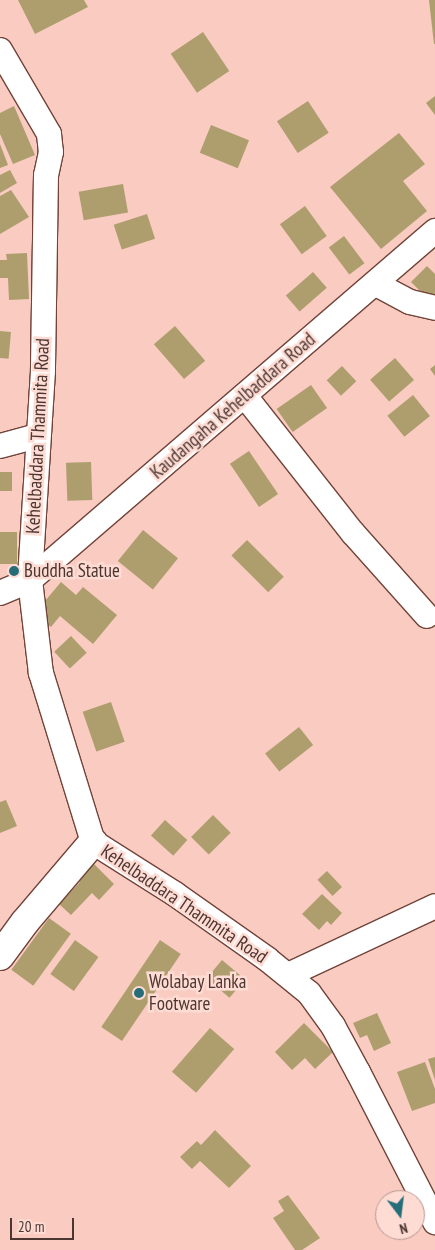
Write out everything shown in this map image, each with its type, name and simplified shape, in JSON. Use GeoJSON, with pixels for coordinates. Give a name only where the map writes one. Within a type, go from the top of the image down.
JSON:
{"type":"FeatureCollection","features":[{"type":"Feature","properties":{"kind":"street","name":"Kehelbaddara Thammita Road"},"geometry":{"type":"LineString","coordinates":[[2,57],[49,134],[51,152],[46,175],[43,371],[30,580],[41,674],[93,842],[175,894],[309,992],[333,1026],[435,1222]]}},
{"type":"Feature","properties":{"kind":"street","name":"Kaudangaha Kehelbaddara Road"},"geometry":{"type":"LineString","coordinates":[[0,593],[30,580],[376,284],[435,231]]}},
{"type":"Feature","properties":{"kind":"street"},"geometry":{"type":"LineString","coordinates":[[376,284],[410,302],[435,308]]}},
{"type":"Feature","properties":{"kind":"street"},"geometry":{"type":"LineString","coordinates":[[245,396],[353,533],[427,616]]}},
{"type":"Feature","properties":{"kind":"street"},"geometry":{"type":"LineString","coordinates":[[0,446],[38,436]]}},
{"type":"Feature","properties":{"kind":"street"},"geometry":{"type":"LineString","coordinates":[[0,956],[25,922],[93,842]]}},
{"type":"Feature","properties":{"kind":"street"},"geometry":{"type":"LineString","coordinates":[[288,975],[435,906]]}},
{"type":"Feature","properties":{"kind":"building"},"geometry":{"type":"Polygon","coordinates":[[[18,0],[84,0],[88,7],[35,34],[18,0]]]}},
{"type":"Feature","properties":{"kind":"building"},"geometry":{"type":"Polygon","coordinates":[[[429,0],[435,0],[435,44],[434,44],[429,0]]]}},
{"type":"Feature","properties":{"kind":"building"},"geometry":{"type":"Polygon","coordinates":[[[203,32],[229,71],[197,93],[171,54],[203,32]]]}},
{"type":"Feature","properties":{"kind":"building"},"geometry":{"type":"Polygon","coordinates":[[[435,96],[435,115],[426,103],[435,96]]]}},
{"type":"Feature","properties":{"kind":"building"},"geometry":{"type":"Polygon","coordinates":[[[308,101],[329,133],[298,153],[277,121],[308,101]]]}},
{"type":"Feature","properties":{"kind":"building"},"geometry":{"type":"Polygon","coordinates":[[[14,106],[35,155],[13,164],[0,134],[0,113],[14,106]]]}},
{"type":"Feature","properties":{"kind":"building"},"geometry":{"type":"Polygon","coordinates":[[[211,125],[249,140],[238,168],[200,153],[211,125]]]}},
{"type":"Feature","properties":{"kind":"building"},"geometry":{"type":"Polygon","coordinates":[[[399,133],[425,164],[403,181],[427,211],[381,249],[330,187],[399,133]]]}},
{"type":"Feature","properties":{"kind":"building"},"geometry":{"type":"Polygon","coordinates":[[[0,144],[8,165],[0,168],[0,144]]]}},
{"type":"Feature","properties":{"kind":"building"},"geometry":{"type":"Polygon","coordinates":[[[10,170],[17,183],[0,193],[0,175],[10,170]]]}},
{"type":"Feature","properties":{"kind":"building"},"geometry":{"type":"Polygon","coordinates":[[[123,184],[128,213],[84,220],[79,192],[123,184]]]}},
{"type":"Feature","properties":{"kind":"building"},"geometry":{"type":"Polygon","coordinates":[[[11,190],[29,217],[0,234],[0,196],[11,190]]]}},
{"type":"Feature","properties":{"kind":"building"},"geometry":{"type":"Polygon","coordinates":[[[305,206],[327,236],[302,254],[280,224],[305,206]]]}},
{"type":"Feature","properties":{"kind":"building"},"geometry":{"type":"Polygon","coordinates":[[[147,214],[155,239],[122,250],[114,225],[147,214]]]}},
{"type":"Feature","properties":{"kind":"building"},"geometry":{"type":"Polygon","coordinates":[[[344,236],[364,263],[349,275],[329,247],[344,236]]]}},
{"type":"Feature","properties":{"kind":"building"},"geometry":{"type":"Polygon","coordinates":[[[27,253],[29,299],[9,300],[8,278],[0,278],[0,260],[7,260],[6,254],[27,253]]]}},
{"type":"Feature","properties":{"kind":"building"},"geometry":{"type":"Polygon","coordinates":[[[427,266],[435,274],[435,294],[429,300],[411,282],[427,266]]]}},
{"type":"Feature","properties":{"kind":"building"},"geometry":{"type":"Polygon","coordinates":[[[313,272],[327,288],[300,311],[286,296],[313,272]]]}},
{"type":"Feature","properties":{"kind":"building"},"geometry":{"type":"Polygon","coordinates":[[[175,326],[205,361],[184,379],[154,344],[175,326]]]}},
{"type":"Feature","properties":{"kind":"building"},"geometry":{"type":"Polygon","coordinates":[[[0,331],[11,332],[9,359],[0,358],[0,331]]]}},
{"type":"Feature","properties":{"kind":"building"},"geometry":{"type":"Polygon","coordinates":[[[395,358],[414,380],[389,402],[370,380],[395,358]]]}},
{"type":"Feature","properties":{"kind":"building"},"geometry":{"type":"Polygon","coordinates":[[[435,365],[435,376],[430,369],[435,365]]]}},
{"type":"Feature","properties":{"kind":"building"},"geometry":{"type":"Polygon","coordinates":[[[342,366],[356,381],[341,396],[327,380],[342,366]]]}},
{"type":"Feature","properties":{"kind":"building"},"geometry":{"type":"Polygon","coordinates":[[[311,385],[327,408],[293,432],[277,409],[311,385]]]}},
{"type":"Feature","properties":{"kind":"building"},"geometry":{"type":"Polygon","coordinates":[[[413,395],[430,416],[404,437],[387,416],[413,395]]]}},
{"type":"Feature","properties":{"kind":"building"},"geometry":{"type":"Polygon","coordinates":[[[249,451],[278,494],[259,507],[230,464],[249,451]]]}},
{"type":"Feature","properties":{"kind":"building"},"geometry":{"type":"Polygon","coordinates":[[[91,462],[92,500],[67,501],[66,463],[91,462]]]}},
{"type":"Feature","properties":{"kind":"building"},"geometry":{"type":"Polygon","coordinates":[[[0,472],[12,472],[12,491],[0,491],[0,472]]]}},
{"type":"Feature","properties":{"kind":"building"},"geometry":{"type":"Polygon","coordinates":[[[143,530],[178,558],[153,589],[118,561],[143,530]]]}},
{"type":"Feature","properties":{"kind":"building"},"geometry":{"type":"Polygon","coordinates":[[[0,532],[17,532],[17,564],[0,564],[0,532]]]}},
{"type":"Feature","properties":{"kind":"building"},"geometry":{"type":"Polygon","coordinates":[[[247,540],[284,577],[268,592],[231,556],[247,540]]]}},
{"type":"Feature","properties":{"kind":"building","name":"Buddha Statue"},"geometry":{"type":"Polygon","coordinates":[[[12,567],[18,569],[16,576],[10,573],[12,567]]]}},
{"type":"Feature","properties":{"kind":"building"},"geometry":{"type":"Polygon","coordinates":[[[61,582],[76,595],[83,587],[117,615],[93,644],[60,616],[51,627],[35,613],[61,582]]]}},
{"type":"Feature","properties":{"kind":"building"},"geometry":{"type":"Polygon","coordinates":[[[71,636],[87,653],[70,669],[54,652],[71,636]]]}},
{"type":"Feature","properties":{"kind":"building"},"geometry":{"type":"Polygon","coordinates":[[[111,702],[125,742],[96,751],[83,712],[111,702]]]}},
{"type":"Feature","properties":{"kind":"building"},"geometry":{"type":"Polygon","coordinates":[[[299,727],[313,745],[279,772],[265,753],[299,727]]]}},
{"type":"Feature","properties":{"kind":"building"},"geometry":{"type":"Polygon","coordinates":[[[6,800],[17,826],[0,833],[0,802],[6,800]]]}},
{"type":"Feature","properties":{"kind":"building"},"geometry":{"type":"Polygon","coordinates":[[[213,815],[231,833],[209,855],[191,837],[213,815]]]}},
{"type":"Feature","properties":{"kind":"building"},"geometry":{"type":"Polygon","coordinates":[[[165,820],[187,840],[173,856],[151,836],[165,820]]]}},
{"type":"Feature","properties":{"kind":"building"},"geometry":{"type":"Polygon","coordinates":[[[90,860],[114,884],[99,900],[92,893],[71,915],[59,904],[80,882],[74,876],[90,860]]]}},
{"type":"Feature","properties":{"kind":"building"},"geometry":{"type":"Polygon","coordinates":[[[327,871],[342,887],[332,896],[317,880],[327,871]]]}},
{"type":"Feature","properties":{"kind":"building"},"geometry":{"type":"Polygon","coordinates":[[[322,894],[342,913],[331,925],[327,921],[319,930],[302,914],[322,894]]]}},
{"type":"Feature","properties":{"kind":"building"},"geometry":{"type":"Polygon","coordinates":[[[49,918],[71,934],[33,986],[11,970],[49,918]]]}},
{"type":"Feature","properties":{"kind":"building"},"geometry":{"type":"Polygon","coordinates":[[[75,940],[98,957],[74,991],[50,974],[75,940]]]}},
{"type":"Feature","properties":{"kind":"building","name":"Wolabay Lanka Footware"},"geometry":{"type":"Polygon","coordinates":[[[160,940],[181,954],[122,1041],[101,1027],[160,940]]]}},
{"type":"Feature","properties":{"kind":"building"},"geometry":{"type":"Polygon","coordinates":[[[222,960],[245,979],[230,998],[207,978],[222,960]]]}},
{"type":"Feature","properties":{"kind":"building"},"geometry":{"type":"Polygon","coordinates":[[[377,1013],[391,1043],[374,1051],[367,1035],[360,1038],[353,1023],[377,1013]]]}},
{"type":"Feature","properties":{"kind":"building"},"geometry":{"type":"Polygon","coordinates":[[[304,1023],[333,1052],[315,1069],[305,1058],[292,1070],[275,1052],[304,1023]]]}},
{"type":"Feature","properties":{"kind":"building"},"geometry":{"type":"Polygon","coordinates":[[[210,1028],[234,1049],[196,1093],[172,1072],[210,1028]]]}},
{"type":"Feature","properties":{"kind":"building"},"geometry":{"type":"Polygon","coordinates":[[[435,1057],[435,1080],[428,1059],[435,1057]]]}},
{"type":"Feature","properties":{"kind":"building"},"geometry":{"type":"Polygon","coordinates":[[[425,1062],[435,1089],[435,1103],[412,1111],[397,1072],[425,1062]]]}},
{"type":"Feature","properties":{"kind":"building"},"geometry":{"type":"Polygon","coordinates":[[[215,1130],[251,1166],[229,1188],[200,1161],[192,1169],[180,1157],[197,1141],[201,1145],[215,1130]]]}},
{"type":"Feature","properties":{"kind":"building"},"geometry":{"type":"Polygon","coordinates":[[[288,1195],[320,1238],[302,1250],[295,1250],[273,1218],[284,1211],[278,1201],[288,1195]]]}},
{"type":"Feature","properties":{"kind":"place","name":"Buddha Statue"},"geometry":{"type":"Point","coordinates":[14,571]}},
{"type":"Feature","properties":{"kind":"place","name":"Wolabay Lanka Footware"},"geometry":{"type":"Point","coordinates":[139,993]}}]}
